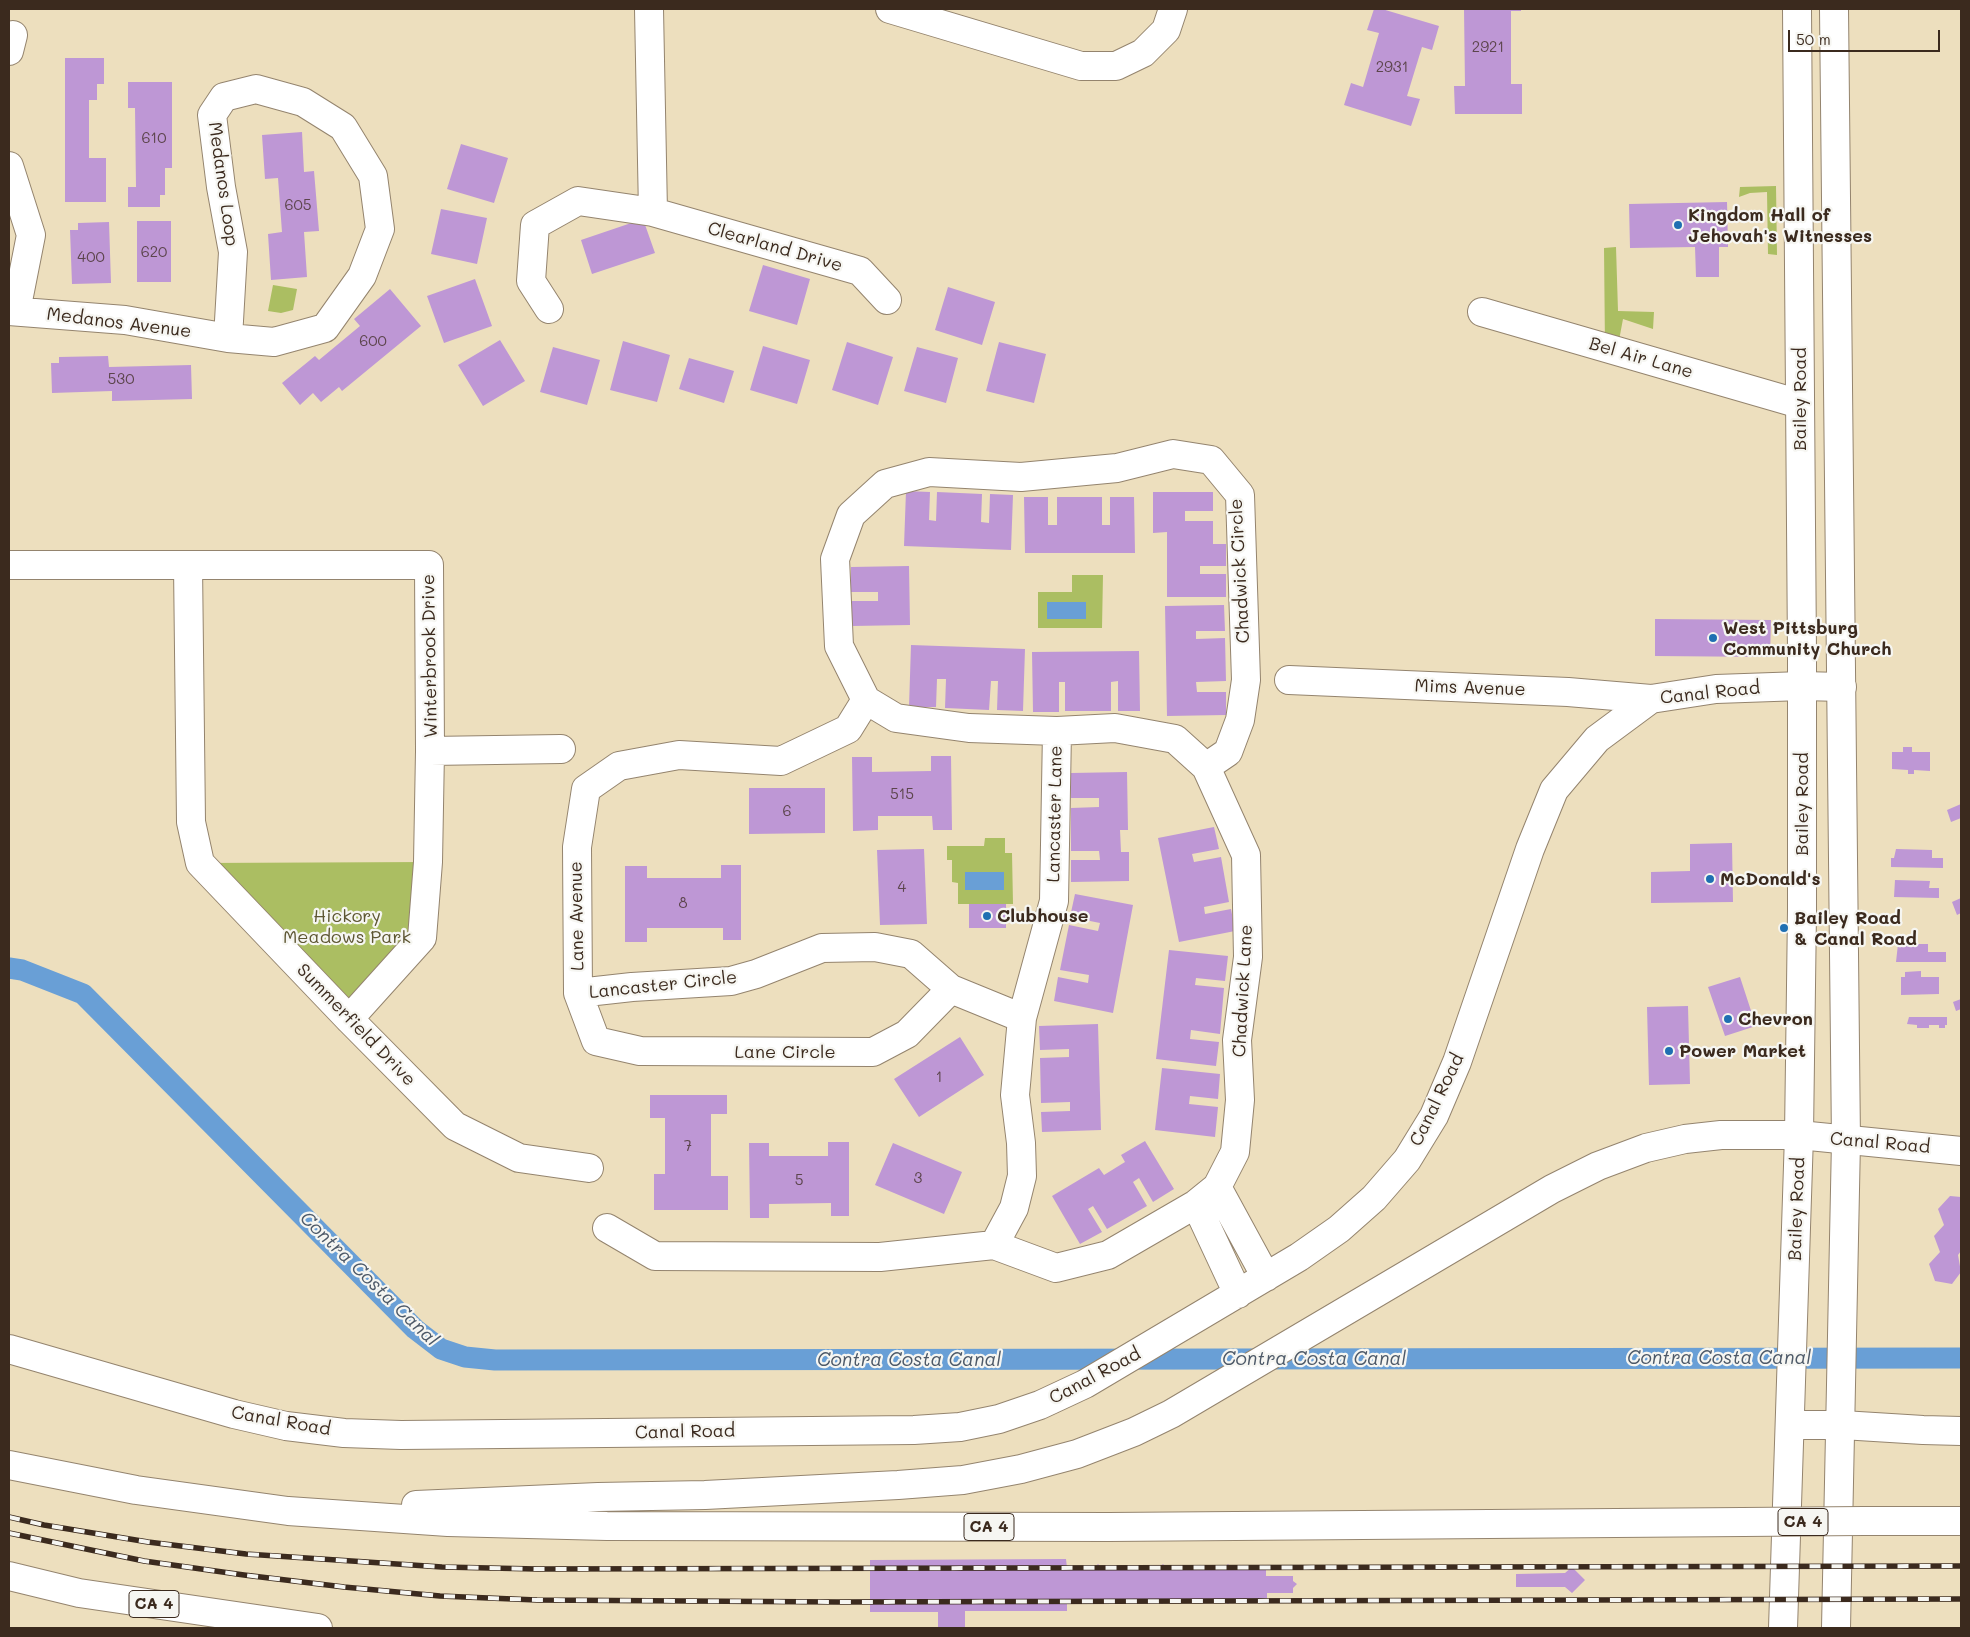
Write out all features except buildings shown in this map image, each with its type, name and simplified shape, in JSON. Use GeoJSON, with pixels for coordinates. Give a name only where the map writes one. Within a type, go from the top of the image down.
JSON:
{"type":"FeatureCollection","features":[{"type":"Feature","properties":{"kind":"main road"},"geometry":{"type":"LineString","coordinates":[[649,9],[653,212]]}},
{"type":"Feature","properties":{"kind":"main road"},"geometry":{"type":"LineString","coordinates":[[890,9],[1081,66],[1116,66],[1143,53],[1166,30],[1173,9]]}},
{"type":"Feature","properties":{"kind":"main road","name":"Bailey Road"},"geometry":{"type":"LineString","coordinates":[[1783,1628],[1799,1136],[1802,686],[1796,9]]}},
{"type":"Feature","properties":{"kind":"main road"},"geometry":{"type":"LineString","coordinates":[[1834,9],[1846,1141],[1842,1424],[1836,1628]]}},
{"type":"Feature","properties":{"kind":"main road","name":"Medanos Loop"},"geometry":{"type":"LineString","coordinates":[[256,89],[304,102],[343,127],[373,176],[380,229],[362,276],[325,328],[274,342],[228,338],[233,252],[221,187],[212,115],[224,96],[256,89]]}},
{"type":"Feature","properties":{"kind":"main road"},"geometry":{"type":"LineString","coordinates":[[9,166],[31,235],[12,311]]}},
{"type":"Feature","properties":{"kind":"main road","name":"Clearland Drive"},"geometry":{"type":"LineString","coordinates":[[549,309],[531,281],[535,225],[578,201],[653,212],[860,271],[886,300]]}},
{"type":"Feature","properties":{"kind":"main road","name":"Medanos Avenue"},"geometry":{"type":"LineString","coordinates":[[12,311],[125,320],[228,338]]}},
{"type":"Feature","properties":{"kind":"main road","name":"Bel Air Lane"},"geometry":{"type":"LineString","coordinates":[[1482,312],[1800,404]]}},
{"type":"Feature","properties":{"kind":"main road","name":"Chadwick Circle"},"geometry":{"type":"LineString","coordinates":[[866,700],[839,646],[835,559],[851,515],[885,484],[930,472],[1021,477],[1116,468],[1173,454],[1211,460],[1240,495],[1246,680],[1240,720],[1228,752],[1206,768]]}},
{"type":"Feature","properties":{"kind":"main road","name":"Winterbrook Drive"},"geometry":{"type":"LineString","coordinates":[[9,565],[429,565],[430,751],[428,862],[422,938],[349,1019]]}},
{"type":"Feature","properties":{"kind":"main road","name":"Summerfield Drive"},"geometry":{"type":"LineString","coordinates":[[188,565],[191,822],[200,863],[349,1019],[455,1126],[519,1158],[589,1168]]}},
{"type":"Feature","properties":{"kind":"main road","name":"Mims Avenue"},"geometry":{"type":"LineString","coordinates":[[1289,680],[1568,692],[1651,699]]}},
{"type":"Feature","properties":{"kind":"main road","name":"Canal Road"},"geometry":{"type":"LineString","coordinates":[[9,1349],[234,1414],[286,1426],[344,1433],[401,1435],[914,1430],[960,1427],[999,1419],[1040,1405],[1085,1384],[1299,1257],[1339,1229],[1374,1198],[1407,1160],[1434,1116],[1457,1062],[1530,849],[1554,790],[1597,739],[1651,699],[1716,688],[1842,687]]}},
{"type":"Feature","properties":{"kind":"main road","name":"Chadwick Lane"},"geometry":{"type":"LineString","coordinates":[[866,700],[896,718],[969,728],[1057,731],[1115,728],[1175,739],[1206,768],[1246,855],[1248,957],[1237,1040],[1240,1100],[1235,1152],[1217,1187],[1196,1204],[1108,1254],[1056,1268],[994,1245]]}},
{"type":"Feature","properties":{"kind":"main road","name":"Lane Avenue"},"geometry":{"type":"LineString","coordinates":[[596,1041],[578,993],[577,847],[586,789],[619,766],[679,755],[781,761],[848,729],[866,700]]}},
{"type":"Feature","properties":{"kind":"main road","name":"Lancaster Lane"},"geometry":{"type":"LineString","coordinates":[[994,1245],[1014,1208],[1022,1176],[1021,1143],[1015,1095],[1022,1018],[1054,901],[1057,731]]}},
{"type":"Feature","properties":{"kind":"main road"},"geometry":{"type":"LineString","coordinates":[[430,751],[561,749]]}},
{"type":"Feature","properties":{"kind":"main road","name":"Lancaster Circle"},"geometry":{"type":"LineString","coordinates":[[578,993],[632,987],[731,981],[756,974],[822,948],[875,947],[910,954],[951,989],[1022,1018]]}},
{"type":"Feature","properties":{"kind":"main road","name":"Lane Circle"},"geometry":{"type":"LineString","coordinates":[[596,1041],[640,1051],[873,1052],[906,1034],[951,989]]}},
{"type":"Feature","properties":{"kind":"main road","name":"Canal Road"},"geometry":{"type":"LineString","coordinates":[[288,1511],[588,1497],[795,1491],[954,1480],[1021,1469],[1077,1454],[1134,1432],[1200,1397],[1552,1190],[1598,1166],[1646,1148],[1685,1139],[1721,1135],[1799,1136],[1961,1150]]}},
{"type":"Feature","properties":{"kind":"main road"},"geometry":{"type":"LineString","coordinates":[[1217,1187],[1266,1277]]}},
{"type":"Feature","properties":{"kind":"main road"},"geometry":{"type":"LineString","coordinates":[[1196,1204],[1238,1294]]}},
{"type":"Feature","properties":{"kind":"main road"},"geometry":{"type":"LineString","coordinates":[[607,1228],[655,1256],[880,1257],[994,1245]]}},
{"type":"Feature","properties":{"kind":"main road"},"geometry":{"type":"LineString","coordinates":[[1790,1424],[1842,1424],[1961,1431]]}},
{"type":"Feature","properties":{"kind":"main road","name":"CA 4"},"geometry":{"type":"LineString","coordinates":[[9,1465],[136,1490],[288,1511],[448,1522],[607,1526],[1109,1527],[1961,1521]]}},
{"type":"Feature","properties":{"kind":"main road","name":"CA 4"},"geometry":{"type":"LineString","coordinates":[[9,1576],[79,1593],[307,1628]]}},
{"type":"Feature","properties":{"kind":"green space"},"geometry":{"type":"Polygon","coordinates":[[[1776,186],[1777,255],[1768,254],[1767,192],[1750,193],[1739,197],[1740,187],[1776,186]]]}},
{"type":"Feature","properties":{"kind":"green space"},"geometry":{"type":"Polygon","coordinates":[[[1616,247],[1618,311],[1654,312],[1653,329],[1623,319],[1617,351],[1605,348],[1604,248],[1616,247]]]}},
{"type":"Feature","properties":{"kind":"green space"},"geometry":{"type":"Polygon","coordinates":[[[273,285],[297,289],[293,310],[281,313],[268,311],[273,285]]]}},
{"type":"Feature","properties":{"kind":"green space"},"geometry":{"type":"Polygon","coordinates":[[[1072,575],[1103,575],[1102,628],[1038,628],[1038,592],[1072,592],[1072,575]]]}},
{"type":"Feature","properties":{"kind":"green space"},"geometry":{"type":"Polygon","coordinates":[[[985,838],[1005,838],[1005,853],[1012,853],[1013,904],[958,904],[958,883],[952,882],[952,860],[947,860],[947,846],[984,846],[985,838]]]}},
{"type":"Feature","properties":{"kind":"green space","name":"Hickory Meadows Park"},"geometry":{"type":"Polygon","coordinates":[[[428,862],[422,938],[349,1019],[200,863],[428,862]]]}},
{"type":"Feature","properties":{"kind":"water"},"geometry":{"type":"Polygon","coordinates":[[[1047,602],[1086,602],[1086,619],[1047,619],[1047,602]]]}},
{"type":"Feature","properties":{"kind":"water"},"geometry":{"type":"Polygon","coordinates":[[[965,872],[1004,872],[1004,890],[965,890],[965,872]]]}},
{"type":"Feature","properties":{"kind":"waterway","name":"Contra Costa Canal"},"geometry":{"type":"LineString","coordinates":[[9,968],[22,970],[83,994],[415,1329],[441,1349],[465,1357],[495,1360],[1961,1358]]}},
{"type":"Feature","properties":{"kind":"railway"},"geometry":{"type":"LineString","coordinates":[[9,1517],[44,1525],[148,1542],[246,1554],[442,1567],[537,1569],[1961,1566]]}},
{"type":"Feature","properties":{"kind":"railway"},"geometry":{"type":"LineString","coordinates":[[9,1533],[144,1561],[244,1575],[440,1596],[537,1600],[838,1602],[1961,1599]]}},
{"type":"Feature","properties":{"kind":"place","name":"Kingdom Hall of Jehovah's Witnesses"},"geometry":{"type":"Point","coordinates":[1678,225]}},
{"type":"Feature","properties":{"kind":"place","name":"West Pittsburg Community Church"},"geometry":{"type":"Point","coordinates":[1713,638]}},
{"type":"Feature","properties":{"kind":"place","name":"McDonald's"},"geometry":{"type":"Point","coordinates":[1710,879]}},
{"type":"Feature","properties":{"kind":"place","name":"Clubhouse"},"geometry":{"type":"Point","coordinates":[987,916]}},
{"type":"Feature","properties":{"kind":"place","name":"Bailey Road & Canal Road"},"geometry":{"type":"Point","coordinates":[1784,928]}},
{"type":"Feature","properties":{"kind":"place","name":"Chevron"},"geometry":{"type":"Point","coordinates":[1728,1019]}},
{"type":"Feature","properties":{"kind":"place","name":"Power Market"},"geometry":{"type":"Point","coordinates":[1669,1051]}}]}
